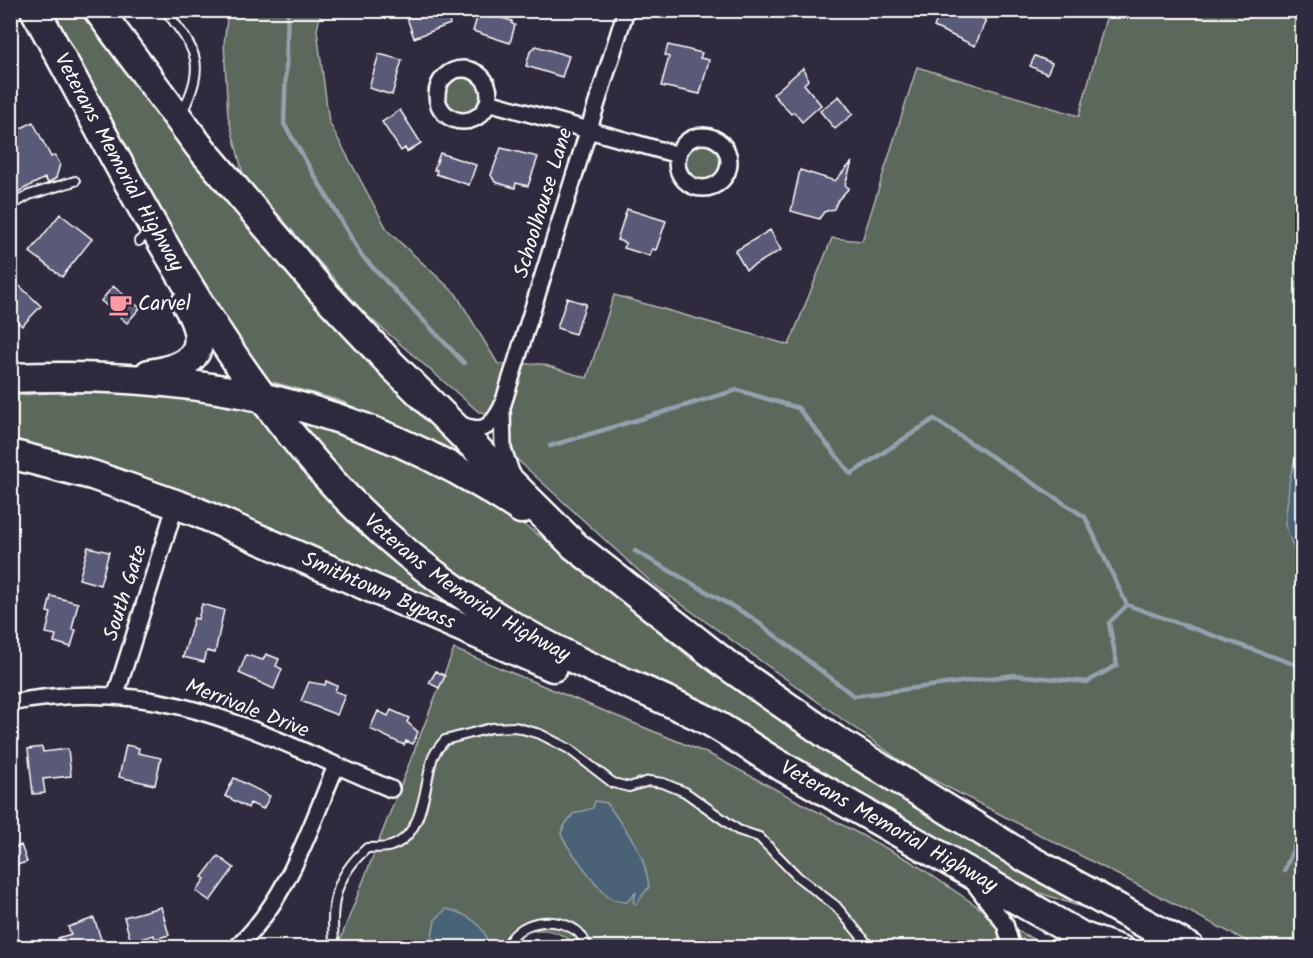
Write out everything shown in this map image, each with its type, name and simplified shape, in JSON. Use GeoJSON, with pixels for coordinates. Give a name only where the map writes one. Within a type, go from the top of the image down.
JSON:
{"type":"FeatureCollection","features":[{"type":"Feature","properties":{"kind":"highway","name":"Veterans Memorial Highway"},"geometry":{"type":"LineString","coordinates":[[35,10],[197,299],[261,396],[303,449],[349,500],[390,538],[439,576],[535,638],[709,721],[773,761],[1102,948]]}},
{"type":"Feature","properties":{"kind":"highway","name":"Veterans Memorial Highway"},"geometry":{"type":"LineString","coordinates":[[98,10],[179,120],[321,290],[444,417],[575,546],[727,665],[835,740],[1028,859],[1190,948]]}},
{"type":"Feature","properties":{"kind":"highway"},"geometry":{"type":"LineString","coordinates":[[114,378],[178,369],[190,360],[198,347],[197,323],[143,238],[124,171]]}},
{"type":"Feature","properties":{"kind":"highway"},"geometry":{"type":"LineString","coordinates":[[10,378],[114,378],[192,384],[261,396],[330,414],[406,445],[486,487],[575,546]]}},
{"type":"Feature","properties":{"kind":"highway","name":"Smithtown Bypass"},"geometry":{"type":"LineString","coordinates":[[10,454],[92,475],[176,504],[773,761]]}},
{"type":"Feature","properties":{"kind":"street","name":"Schoolhouse Lane"},"geometry":{"type":"LineString","coordinates":[[444,417],[462,426],[481,430],[490,426],[502,407],[626,10]]}},
{"type":"Feature","properties":{"kind":"street"},"geometry":{"type":"LineString","coordinates":[[488,102],[678,155]]}},
{"type":"Feature","properties":{"kind":"street","name":"Schoolhouse Lane"},"geometry":{"type":"LineString","coordinates":[[502,407],[503,449],[515,487]]}},
{"type":"Feature","properties":{"kind":"street","name":"South Gate"},"geometry":{"type":"LineString","coordinates":[[116,694],[176,504]]}},
{"type":"Feature","properties":{"kind":"street","name":"Merrivale Drive"},"geometry":{"type":"LineString","coordinates":[[10,703],[71,694],[116,694],[167,702],[198,710],[391,789]]}},
{"type":"Feature","properties":{"kind":"street"},"geometry":{"type":"LineString","coordinates":[[236,948],[252,933],[278,897],[295,864],[336,766]]}},
{"type":"Feature","properties":{"kind":"street"},"geometry":{"type":"LineString","coordinates":[[961,867],[1000,915],[1009,933],[1012,948]]}},
{"type":"Feature","properties":{"kind":"street"},"geometry":{"type":"LineString","coordinates":[[1070,929],[1123,948]]}},
{"type":"Feature","properties":{"kind":"lane"},"geometry":{"type":"LineString","coordinates":[[165,10],[187,39],[198,64],[195,85],[179,120]]}},
{"type":"Feature","properties":{"kind":"lane"},"geometry":{"type":"LineString","coordinates":[[10,206],[28,195],[75,181]]}},
{"type":"Feature","properties":{"kind":"lane"},"geometry":{"type":"LineString","coordinates":[[335,948],[334,906],[339,884],[351,862],[367,848],[389,847],[401,841],[412,829],[419,813],[433,756],[445,740],[491,728],[515,727],[540,734],[569,749],[614,783],[629,786],[656,782],[685,792],[738,831],[759,837],[798,877],[836,906],[871,948]]}},
{"type":"Feature","properties":{"kind":"lane"},"geometry":{"type":"LineString","coordinates":[[507,948],[511,936],[527,925],[555,921],[579,932],[588,948]]}},
{"type":"Feature","properties":{"kind":"green space"},"geometry":{"type":"Polygon","coordinates":[[[48,11],[85,11],[472,461],[338,400],[265,380],[152,198],[48,11]]]}},
{"type":"Feature","properties":{"kind":"green space"},"geometry":{"type":"Polygon","coordinates":[[[228,11],[321,11],[317,30],[329,122],[388,231],[456,294],[498,364],[542,364],[587,378],[614,295],[789,345],[832,238],[862,241],[917,67],[1079,116],[1108,11],[1302,11],[1302,434],[1295,551],[1302,556],[1302,947],[1258,947],[912,769],[653,584],[510,453],[504,414],[479,412],[362,311],[243,174],[228,116],[224,44],[228,11]]]}},
{"type":"Feature","properties":{"kind":"green space"},"geometry":{"type":"Polygon","coordinates":[[[463,73],[478,80],[485,95],[478,110],[463,117],[448,110],[441,95],[448,80],[463,73]]]}},
{"type":"Feature","properties":{"kind":"green space"},"geometry":{"type":"Polygon","coordinates":[[[702,142],[710,143],[716,148],[721,154],[721,170],[716,176],[710,181],[702,182],[694,181],[688,176],[683,170],[682,162],[683,154],[688,148],[694,143],[702,142]]]}},
{"type":"Feature","properties":{"kind":"green space"},"geometry":{"type":"Polygon","coordinates":[[[116,387],[245,402],[308,478],[390,556],[481,624],[11,447],[11,396],[116,387]]]}},
{"type":"Feature","properties":{"kind":"green space"},"geometry":{"type":"Polygon","coordinates":[[[284,410],[390,449],[496,505],[567,555],[689,657],[833,753],[1084,908],[1028,889],[990,872],[523,617],[429,552],[367,500],[284,410]]]}},
{"type":"Feature","properties":{"kind":"green space"},"geometry":{"type":"Polygon","coordinates":[[[454,649],[711,755],[912,862],[996,919],[1006,947],[578,948],[571,941],[554,932],[535,930],[520,938],[514,947],[337,948],[454,649]]]}},
{"type":"Feature","properties":{"kind":"green space"},"geometry":{"type":"Polygon","coordinates":[[[1010,926],[1047,947],[1014,947],[1010,926]]]}},
{"type":"Feature","properties":{"kind":"water"},"geometry":{"type":"Polygon","coordinates":[[[1302,434],[1302,556],[1295,552],[1285,525],[1290,477],[1302,434]]]}},
{"type":"Feature","properties":{"kind":"water"},"geometry":{"type":"Polygon","coordinates":[[[595,801],[607,803],[633,841],[643,861],[649,887],[636,904],[633,902],[636,892],[627,902],[606,895],[583,867],[561,834],[573,814],[593,808],[595,801]]]}},
{"type":"Feature","properties":{"kind":"water"},"geometry":{"type":"Polygon","coordinates":[[[446,909],[468,917],[480,926],[487,939],[488,947],[430,947],[435,920],[446,909]]]}},
{"type":"Feature","properties":{"kind":"building"},"geometry":{"type":"Polygon","coordinates":[[[426,10],[445,10],[450,24],[414,38],[407,18],[426,10]]]}},
{"type":"Feature","properties":{"kind":"building"},"geometry":{"type":"Polygon","coordinates":[[[941,10],[963,10],[986,20],[975,46],[934,27],[941,10]]]}},
{"type":"Feature","properties":{"kind":"building"},"geometry":{"type":"Polygon","coordinates":[[[479,11],[512,21],[515,25],[510,43],[473,31],[479,11]]]}},
{"type":"Feature","properties":{"kind":"building"},"geometry":{"type":"Polygon","coordinates":[[[668,45],[702,53],[700,58],[709,60],[700,94],[661,86],[669,57],[665,55],[668,45]]]}},
{"type":"Feature","properties":{"kind":"building"},"geometry":{"type":"Polygon","coordinates":[[[536,46],[569,56],[562,77],[526,66],[530,52],[536,46]]]}},
{"type":"Feature","properties":{"kind":"building"},"geometry":{"type":"Polygon","coordinates":[[[379,54],[402,60],[392,95],[369,88],[379,54]]]}},
{"type":"Feature","properties":{"kind":"building"},"geometry":{"type":"Polygon","coordinates":[[[1035,56],[1052,63],[1047,74],[1030,66],[1035,56]]]}},
{"type":"Feature","properties":{"kind":"building"},"geometry":{"type":"Polygon","coordinates":[[[803,68],[808,80],[804,84],[821,105],[802,122],[794,112],[791,114],[773,94],[803,68]]]}},
{"type":"Feature","properties":{"kind":"building"},"geometry":{"type":"Polygon","coordinates":[[[839,96],[853,114],[835,129],[820,111],[839,96]]]}},
{"type":"Feature","properties":{"kind":"building"},"geometry":{"type":"Polygon","coordinates":[[[400,110],[421,143],[407,152],[405,148],[401,151],[382,122],[400,110]]]}},
{"type":"Feature","properties":{"kind":"building"},"geometry":{"type":"Polygon","coordinates":[[[33,122],[51,157],[55,155],[60,164],[56,178],[48,183],[45,178],[10,196],[10,134],[33,122]]]}},
{"type":"Feature","properties":{"kind":"building"},"geometry":{"type":"Polygon","coordinates":[[[501,148],[538,157],[528,186],[516,183],[515,188],[495,182],[491,175],[501,148]]]}},
{"type":"Feature","properties":{"kind":"building"},"geometry":{"type":"Polygon","coordinates":[[[440,153],[476,165],[469,185],[436,174],[437,170],[434,170],[440,153]]]}},
{"type":"Feature","properties":{"kind":"building"},"geometry":{"type":"Polygon","coordinates":[[[852,162],[845,185],[849,188],[838,200],[834,209],[824,212],[819,219],[791,211],[800,170],[835,181],[852,162]]]}},
{"type":"Feature","properties":{"kind":"building"},"geometry":{"type":"Polygon","coordinates":[[[627,209],[666,221],[656,250],[652,249],[650,256],[624,248],[626,243],[617,240],[627,209]]]}},
{"type":"Feature","properties":{"kind":"building"},"geometry":{"type":"Polygon","coordinates":[[[60,214],[92,239],[62,277],[30,252],[60,214]]]}},
{"type":"Feature","properties":{"kind":"building"},"geometry":{"type":"Polygon","coordinates":[[[770,230],[781,250],[746,270],[735,251],[770,230]]]}},
{"type":"Feature","properties":{"kind":"building"},"geometry":{"type":"Polygon","coordinates":[[[10,277],[41,306],[22,326],[10,315],[10,277]]]}},
{"type":"Feature","properties":{"kind":"building","name":"Carvel"},"geometry":{"type":"Polygon","coordinates":[[[113,286],[140,308],[127,323],[101,301],[113,286]]]}},
{"type":"Feature","properties":{"kind":"building"},"geometry":{"type":"Polygon","coordinates":[[[567,298],[586,304],[575,334],[557,328],[567,298]]]}},
{"type":"Feature","properties":{"kind":"building"},"geometry":{"type":"Polygon","coordinates":[[[88,547],[109,552],[100,585],[79,579],[88,547]]]}},
{"type":"Feature","properties":{"kind":"building"},"geometry":{"type":"Polygon","coordinates":[[[51,596],[78,603],[72,629],[76,630],[71,647],[54,642],[56,635],[46,633],[51,613],[47,612],[51,596]]]}},
{"type":"Feature","properties":{"kind":"building"},"geometry":{"type":"Polygon","coordinates":[[[202,604],[224,610],[215,653],[207,651],[204,662],[183,657],[194,618],[198,619],[202,604]]]}},
{"type":"Feature","properties":{"kind":"building"},"geometry":{"type":"Polygon","coordinates":[[[266,654],[279,659],[276,666],[282,669],[274,689],[239,673],[246,655],[263,660],[266,654]]]}},
{"type":"Feature","properties":{"kind":"building"},"geometry":{"type":"Polygon","coordinates":[[[436,671],[445,676],[439,688],[429,683],[436,671]]]}},
{"type":"Feature","properties":{"kind":"building"},"geometry":{"type":"Polygon","coordinates":[[[326,681],[337,686],[335,691],[345,695],[337,715],[301,701],[309,682],[325,685],[326,681]]]}},
{"type":"Feature","properties":{"kind":"building"},"geometry":{"type":"Polygon","coordinates":[[[391,710],[409,718],[407,722],[418,732],[413,744],[406,741],[404,745],[370,729],[378,711],[388,716],[391,710]]]}},
{"type":"Feature","properties":{"kind":"building"},"geometry":{"type":"Polygon","coordinates":[[[126,745],[139,748],[138,753],[161,758],[155,785],[119,777],[126,745]]]}},
{"type":"Feature","properties":{"kind":"building"},"geometry":{"type":"Polygon","coordinates":[[[42,747],[43,752],[68,749],[71,776],[43,779],[45,793],[33,794],[28,749],[42,747]]]}},
{"type":"Feature","properties":{"kind":"building"},"geometry":{"type":"Polygon","coordinates":[[[234,778],[270,796],[263,809],[250,803],[248,808],[225,796],[234,778]]]}},
{"type":"Feature","properties":{"kind":"building"},"geometry":{"type":"Polygon","coordinates":[[[21,845],[27,862],[10,867],[10,849],[21,845]]]}},
{"type":"Feature","properties":{"kind":"building"},"geometry":{"type":"Polygon","coordinates":[[[218,856],[234,868],[210,901],[196,891],[205,879],[202,877],[218,856]]]}},
{"type":"Feature","properties":{"kind":"building"},"geometry":{"type":"Polygon","coordinates":[[[161,907],[169,935],[155,939],[154,935],[131,942],[124,917],[161,907]]]}},
{"type":"Feature","properties":{"kind":"building"},"geometry":{"type":"Polygon","coordinates":[[[94,918],[104,948],[61,948],[58,938],[71,934],[68,927],[94,918]]]}},
{"type":"Feature","properties":{"kind":"waterway"},"geometry":{"type":"LineString","coordinates":[[288,10],[284,124],[362,256],[464,363]]}},
{"type":"Feature","properties":{"kind":"waterway"},"geometry":{"type":"LineString","coordinates":[[550,446],[737,390],[798,408],[851,474],[934,419],[1085,517],[1127,605],[1302,667]]}},
{"type":"Feature","properties":{"kind":"waterway"},"geometry":{"type":"LineString","coordinates":[[635,551],[751,617],[854,696],[1014,675],[1087,682],[1117,665],[1109,623],[1127,605]]}},
{"type":"Feature","properties":{"kind":"waterway"},"geometry":{"type":"LineString","coordinates":[[1284,871],[1302,829]]}},
{"type":"Feature","properties":{"kind":"place","name":"Carvel"},"geometry":{"type":"Point","coordinates":[120,304]}}]}
